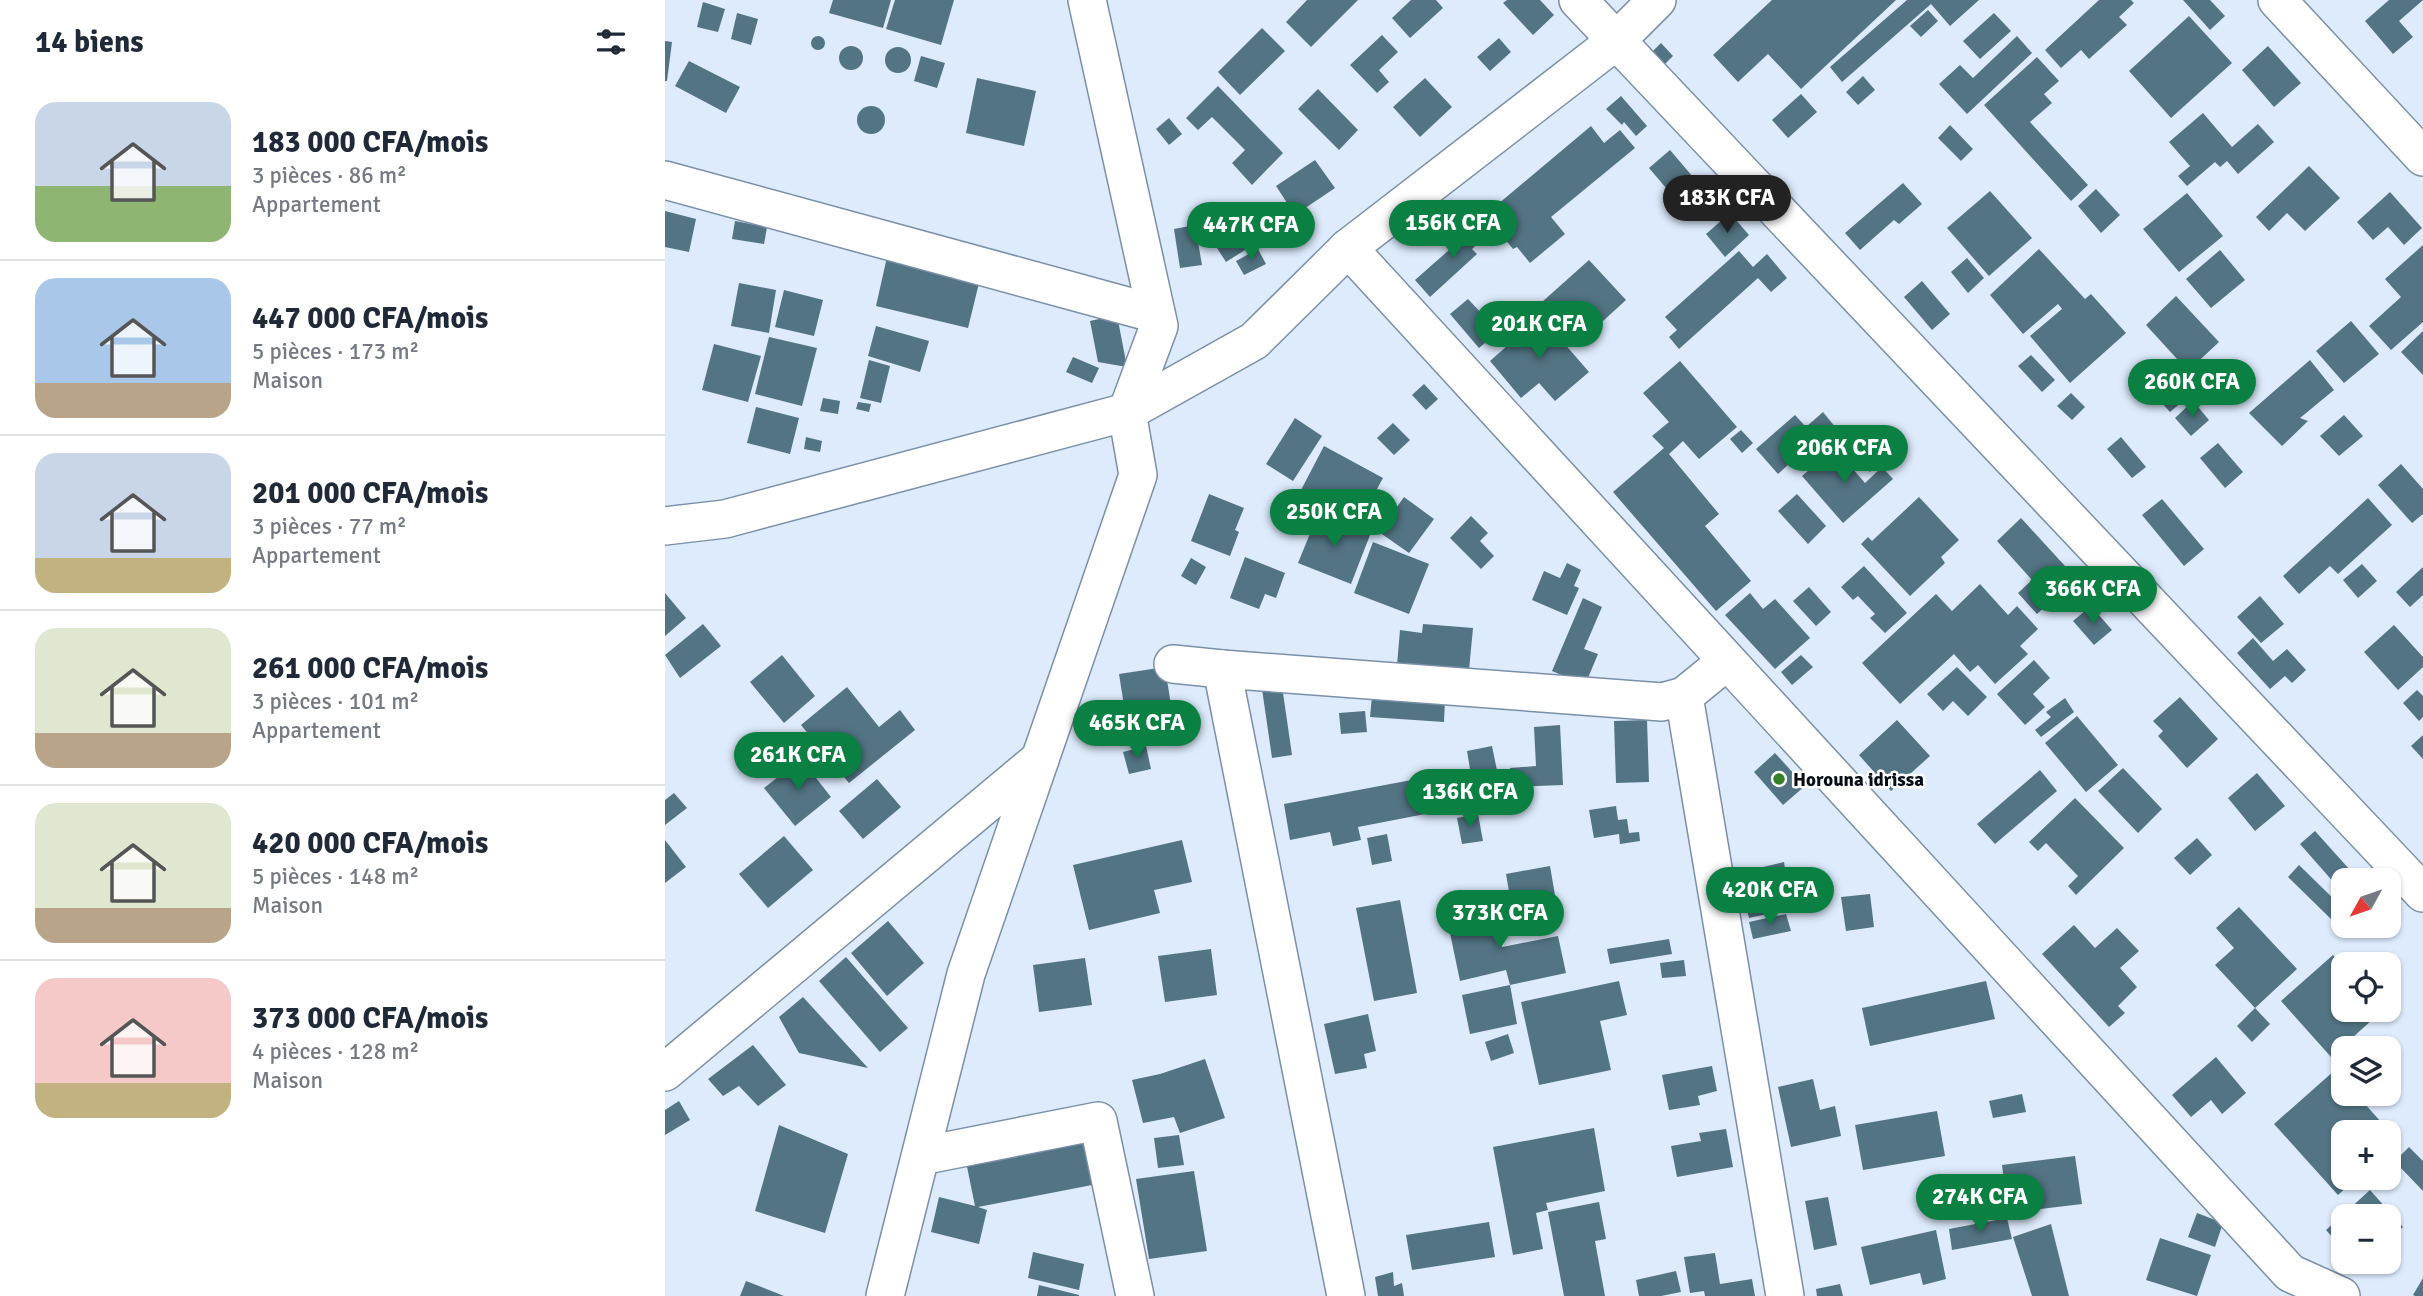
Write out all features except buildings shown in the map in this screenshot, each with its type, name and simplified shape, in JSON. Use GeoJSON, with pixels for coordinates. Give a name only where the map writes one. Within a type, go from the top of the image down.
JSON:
{"type":"FeatureCollection","features":[{"type":"Feature","properties":{"kind":"street"},"geometry":{"type":"LineString","coordinates":[[885,1296],[967,974],[1138,475],[1127,412],[1159,326],[1087,0]]}},
{"type":"Feature","properties":{"kind":"street"},"geometry":{"type":"LineString","coordinates":[[1578,0],[2423,893]]}},
{"type":"Feature","properties":{"kind":"street"},"geometry":{"type":"LineString","coordinates":[[665,526],[725,519],[1127,412],[1254,341],[1348,248],[1616,41],[1657,0]]}},
{"type":"Feature","properties":{"kind":"street"},"geometry":{"type":"LineString","coordinates":[[2277,0],[2423,156]]}},
{"type":"Feature","properties":{"kind":"street"},"geometry":{"type":"LineString","coordinates":[[665,180],[1156,314]]}},
{"type":"Feature","properties":{"kind":"street"},"geometry":{"type":"LineString","coordinates":[[1348,248],[1727,661],[2285,1285],[2341,1296]]}},
{"type":"Feature","properties":{"kind":"street"},"geometry":{"type":"LineString","coordinates":[[1173,664],[1662,702],[1684,696],[1727,661]]}},
{"type":"Feature","properties":{"kind":"street"},"geometry":{"type":"LineString","coordinates":[[1222,669],[1346,1296]]}},
{"type":"Feature","properties":{"kind":"street"},"geometry":{"type":"LineString","coordinates":[[1684,696],[1785,1296]]}},
{"type":"Feature","properties":{"kind":"street"},"geometry":{"type":"LineString","coordinates":[[665,1072],[1041,758]]}},
{"type":"Feature","properties":{"kind":"street"},"geometry":{"type":"LineString","coordinates":[[921,1156],[1098,1121],[1135,1296]]}},
{"type":"Feature","properties":{"kind":"place","name":"Horouna idrissa"},"geometry":{"type":"Point","coordinates":[1779,779]}}]}
